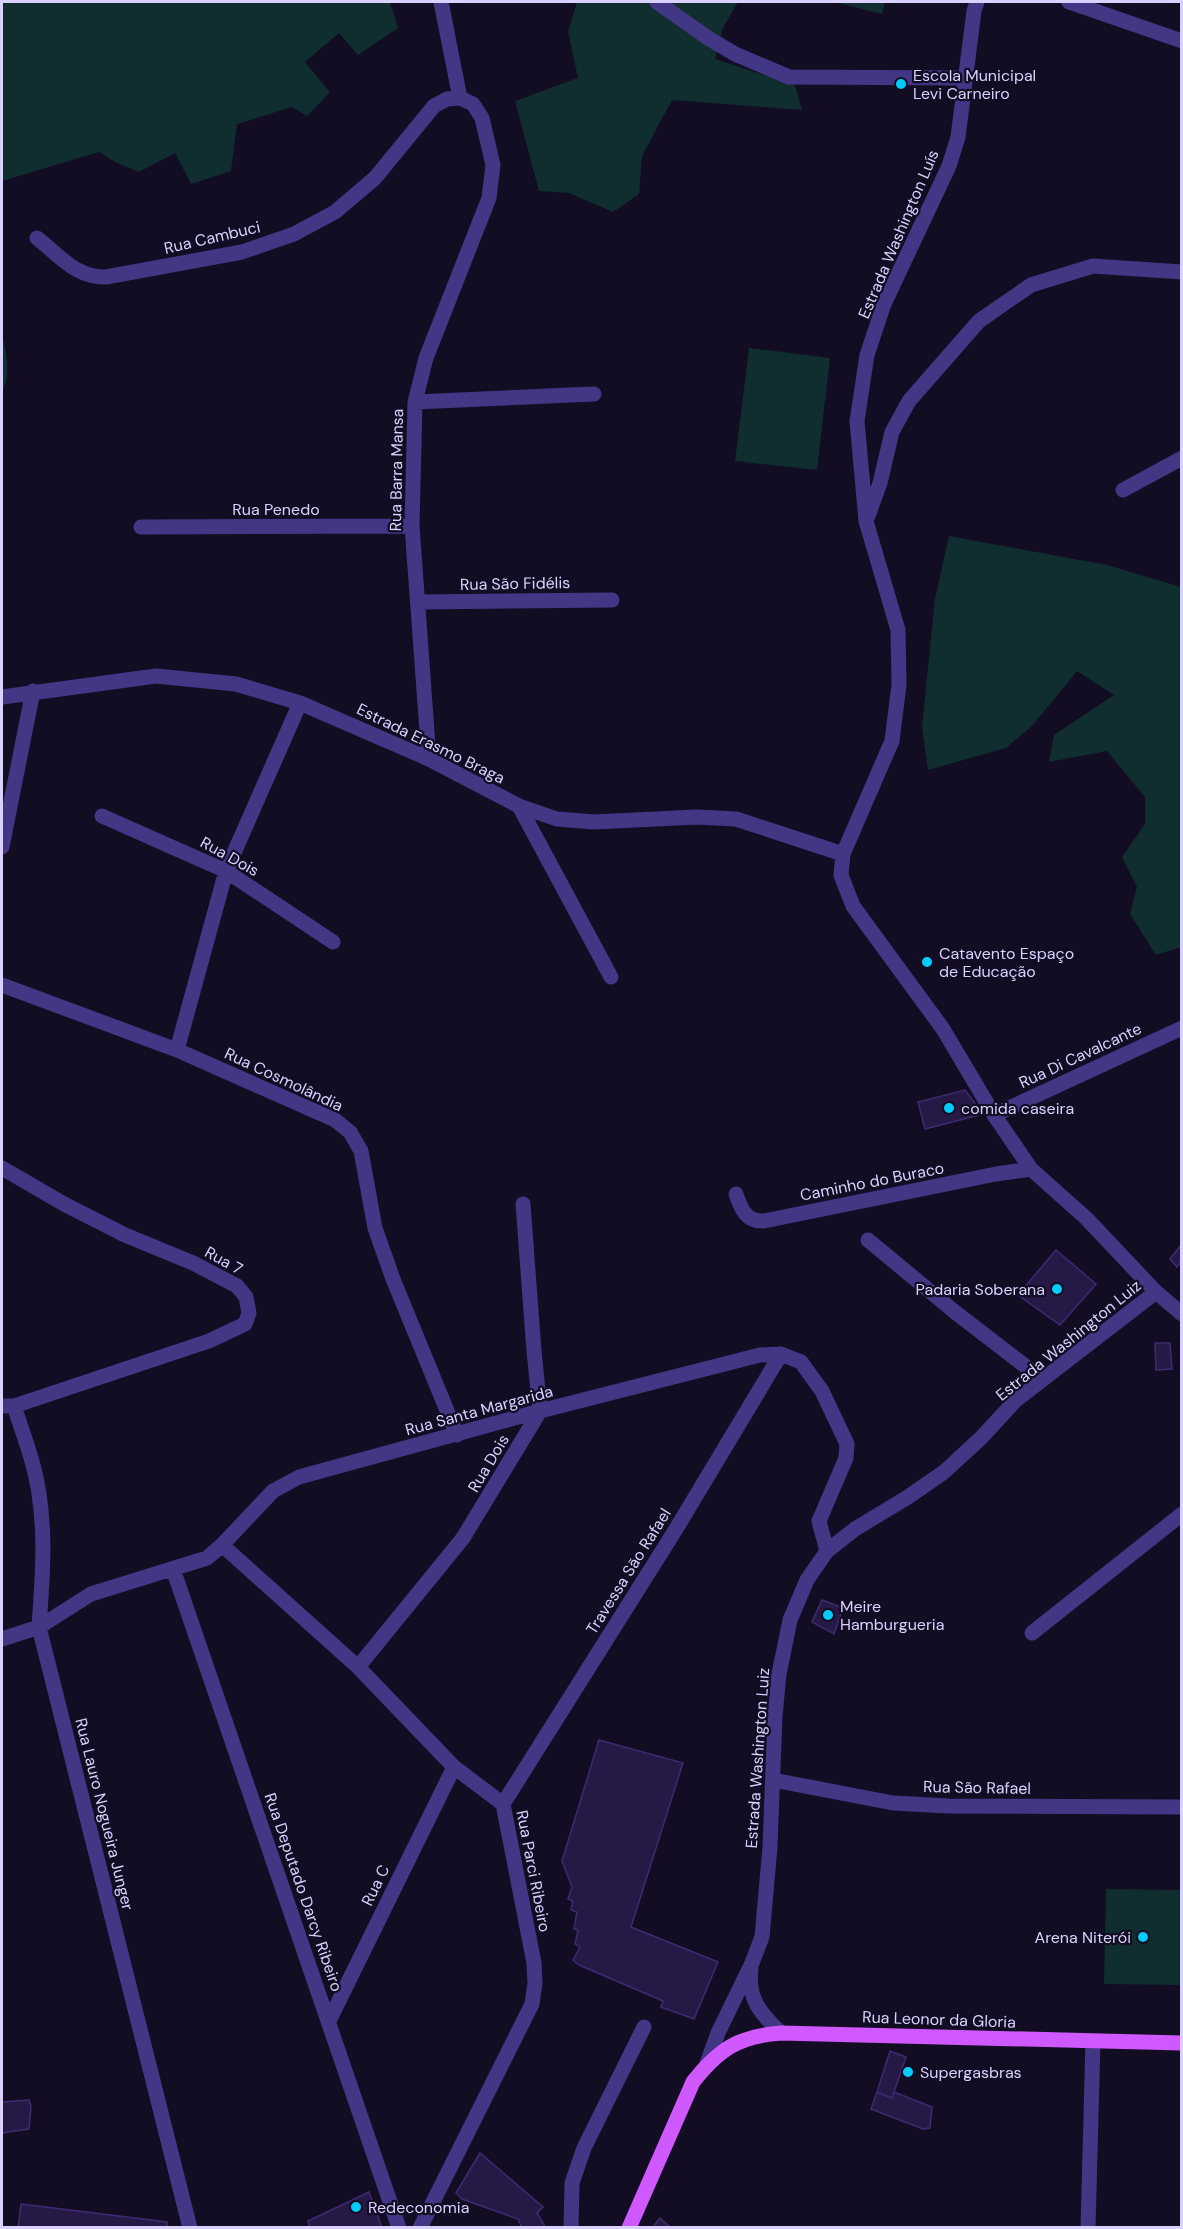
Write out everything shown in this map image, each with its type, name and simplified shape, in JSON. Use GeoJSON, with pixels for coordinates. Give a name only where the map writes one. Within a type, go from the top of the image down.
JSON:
{"type":"FeatureCollection","features":[{"type":"Feature","properties":{"kind":"main road","name":"Rua Leonor da Gloria"},"geometry":{"type":"LineString","coordinates":[[706,2066],[724,2048],[761,2034],[781,2033],[1182,2043]]}},
{"type":"Feature","properties":{"kind":"main road","name":"Estrada Washington Luiz"},"geometry":{"type":"LineString","coordinates":[[632,2226],[693,2082],[706,2066]]}},
{"type":"Feature","properties":{"kind":"street"},"geometry":{"type":"LineString","coordinates":[[441,2],[460,98]]}},
{"type":"Feature","properties":{"kind":"street"},"geometry":{"type":"LineString","coordinates":[[657,2],[735,54],[789,77],[965,78]]}},
{"type":"Feature","properties":{"kind":"street","name":"Estrada Washington Luís"},"geometry":{"type":"LineString","coordinates":[[977,2],[958,136],[949,166],[884,304],[867,355],[857,421],[866,521],[898,630],[899,684],[892,741],[843,854],[841,875],[853,906],[943,1029],[994,1115],[1031,1169],[1086,1218],[1156,1292],[1182,1314]]}},
{"type":"Feature","properties":{"kind":"street"},"geometry":{"type":"LineString","coordinates":[[1069,2],[1182,41]]}},
{"type":"Feature","properties":{"kind":"street","name":"Rua Cambuci"},"geometry":{"type":"LineString","coordinates":[[38,238],[81,274],[93,278],[242,252],[294,234],[335,212],[375,178],[434,106],[447,99],[460,98]]}},
{"type":"Feature","properties":{"kind":"street","name":"Rua Barra Mansa"},"geometry":{"type":"LineString","coordinates":[[429,759],[411,526],[415,402],[426,358],[489,198],[493,165],[482,118],[473,104],[460,98]]}},
{"type":"Feature","properties":{"kind":"street"},"geometry":{"type":"LineString","coordinates":[[866,521],[880,483],[892,432],[909,401],[979,321],[1031,285],[1093,266],[1182,272]]}},
{"type":"Feature","properties":{"kind":"street"},"geometry":{"type":"LineString","coordinates":[[1165,270],[1182,284]]}},
{"type":"Feature","properties":{"kind":"street"},"geometry":{"type":"LineString","coordinates":[[415,402],[594,394]]}},
{"type":"Feature","properties":{"kind":"street"},"geometry":{"type":"LineString","coordinates":[[1123,490],[1182,458]]}},
{"type":"Feature","properties":{"kind":"street","name":"Rua Penedo"},"geometry":{"type":"LineString","coordinates":[[141,527],[411,526]]}},
{"type":"Feature","properties":{"kind":"street","name":"Rua São Fidélis"},"geometry":{"type":"LineString","coordinates":[[418,602],[612,600]]}},
{"type":"Feature","properties":{"kind":"street","name":"Estrada Erasmo Braga"},"geometry":{"type":"LineString","coordinates":[[2,697],[156,676],[236,684],[300,703],[429,759],[519,807],[557,819],[594,822],[697,817],[736,819],[843,854]]}},
{"type":"Feature","properties":{"kind":"street"},"geometry":{"type":"LineString","coordinates":[[2,847],[33,691]]}},
{"type":"Feature","properties":{"kind":"street"},"geometry":{"type":"LineString","coordinates":[[177,1050],[226,871],[300,703]]}},
{"type":"Feature","properties":{"kind":"street"},"geometry":{"type":"LineString","coordinates":[[519,807],[611,977]]}},
{"type":"Feature","properties":{"kind":"street","name":"Rua Dois"},"geometry":{"type":"LineString","coordinates":[[102,816],[226,871],[333,942]]}},
{"type":"Feature","properties":{"kind":"street","name":"Rua Cosmolândia"},"geometry":{"type":"LineString","coordinates":[[2,985],[177,1050],[335,1120],[350,1132],[362,1151],[375,1228],[393,1279],[457,1435]]}},
{"type":"Feature","properties":{"kind":"street","name":"Rua Di Cavalcante"},"geometry":{"type":"LineString","coordinates":[[994,1115],[1182,1028]]}},
{"type":"Feature","properties":{"kind":"street","name":"Rua 7"},"geometry":{"type":"LineString","coordinates":[[2,1168],[63,1204],[125,1235],[193,1263],[237,1286],[246,1297],[249,1313],[245,1324],[209,1341],[8,1406]]}},
{"type":"Feature","properties":{"kind":"street","name":"Caminho do Buraco"},"geometry":{"type":"LineString","coordinates":[[736,1194],[740,1206],[749,1219],[764,1221],[984,1176],[1031,1169]]}},
{"type":"Feature","properties":{"kind":"street"},"geometry":{"type":"LineString","coordinates":[[523,1204],[540,1411]]}},
{"type":"Feature","properties":{"kind":"street"},"geometry":{"type":"LineString","coordinates":[[868,1239],[955,1312],[1042,1379]]}},
{"type":"Feature","properties":{"kind":"street","name":"Estrada Washington Luiz"},"geometry":{"type":"LineString","coordinates":[[706,2066],[718,2033],[762,1937],[766,1904],[779,1674],[790,1620],[807,1580],[827,1551],[855,1529],[944,1472],[981,1438],[1016,1400],[1156,1292]]}},
{"type":"Feature","properties":{"kind":"street"},"geometry":{"type":"LineString","coordinates":[[780,1354],[801,1362],[822,1391],[847,1444],[846,1458],[819,1521],[827,1551]]}},
{"type":"Feature","properties":{"kind":"street","name":"Rua Santa Margarida"},"geometry":{"type":"LineString","coordinates":[[2,1639],[39,1627],[91,1594],[207,1558],[273,1491],[299,1477],[540,1411],[760,1355],[780,1354]]}},
{"type":"Feature","properties":{"kind":"street","name":"Travessa São Rafael"},"geometry":{"type":"LineString","coordinates":[[503,1804],[676,1528],[780,1354]]}},
{"type":"Feature","properties":{"kind":"street","name":"Rua Lauro Nogueira Junger"},"geometry":{"type":"LineString","coordinates":[[8,1406],[31,1458],[39,1492],[44,1542],[39,1627],[190,2228]]}},
{"type":"Feature","properties":{"kind":"street","name":"Rua Dois"},"geometry":{"type":"LineString","coordinates":[[358,1667],[463,1538],[540,1411]]}},
{"type":"Feature","properties":{"kind":"street"},"geometry":{"type":"LineString","coordinates":[[1032,1633],[1182,1515]]}},
{"type":"Feature","properties":{"kind":"street","name":"Rua Parci Ribeiro"},"geometry":{"type":"LineString","coordinates":[[222,1545],[358,1667],[454,1767],[503,1804],[534,1963],[535,1983],[532,2004],[420,2228]]}},
{"type":"Feature","properties":{"kind":"street","name":"Rua Deputado Darcy Ribeiro"},"geometry":{"type":"LineString","coordinates":[[173,1569],[399,2228]]}},
{"type":"Feature","properties":{"kind":"street","name":"Rua C"},"geometry":{"type":"LineString","coordinates":[[329,2020],[454,1767]]}},
{"type":"Feature","properties":{"kind":"street","name":"Rua São Rafael"},"geometry":{"type":"LineString","coordinates":[[773,1780],[893,1803],[950,1806],[1182,1807]]}},
{"type":"Feature","properties":{"kind":"street","name":"Estrada Washington Luiz"},"geometry":{"type":"LineString","coordinates":[[752,1963],[749,1982],[754,2000],[763,2016],[781,2033]]}},
{"type":"Feature","properties":{"kind":"street"},"geometry":{"type":"LineString","coordinates":[[572,2228],[572,2183],[584,2148],[644,2027]]}},
{"type":"Feature","properties":{"kind":"street"},"geometry":{"type":"LineString","coordinates":[[1088,2228],[1094,2042]]}},
{"type":"Feature","properties":{"kind":"green space"},"geometry":{"type":"Polygon","coordinates":[[[2,2],[390,2],[398,28],[358,55],[339,33],[305,62],[330,92],[307,116],[292,107],[237,124],[231,171],[191,184],[175,153],[139,172],[99,152],[2,181],[2,2]]]}},
{"type":"Feature","properties":{"kind":"green space"},"geometry":{"type":"Polygon","coordinates":[[[577,2],[738,2],[723,28],[715,59],[795,85],[802,110],[672,100],[642,156],[639,194],[613,212],[569,193],[539,191],[515,101],[578,78],[568,31],[577,2]]]}},
{"type":"Feature","properties":{"kind":"green space"},"geometry":{"type":"Polygon","coordinates":[[[835,2],[885,2],[882,14],[835,2]]]}},
{"type":"Feature","properties":{"kind":"green space"},"geometry":{"type":"Polygon","coordinates":[[[2,335],[7,357],[7,379],[2,393],[2,335]]]}},
{"type":"Feature","properties":{"kind":"green space"},"geometry":{"type":"Polygon","coordinates":[[[749,348],[830,358],[817,470],[735,461],[749,348]]]}},
{"type":"Feature","properties":{"kind":"green space"},"geometry":{"type":"Polygon","coordinates":[[[949,536],[1107,565],[1181,587],[1181,947],[1156,955],[1130,914],[1137,887],[1122,857],[1145,824],[1145,797],[1107,751],[1049,762],[1054,735],[1114,695],[1077,671],[1032,726],[1006,748],[928,770],[922,727],[935,599],[949,536]]]}},
{"type":"Feature","properties":{"kind":"green space","name":"Arena Niterói"},"geometry":{"type":"Polygon","coordinates":[[[1106,1889],[1181,1890],[1181,1985],[1104,1984],[1106,1889]]]}},
{"type":"Feature","properties":{"kind":"building","name":"comida caseira"},"geometry":{"type":"Polygon","coordinates":[[[965,1090],[983,1114],[925,1129],[918,1102],[965,1090]]]}},
{"type":"Feature","properties":{"kind":"building"},"geometry":{"type":"Polygon","coordinates":[[[1182,1244],[1182,1260],[1177,1267],[1170,1259],[1182,1244]]]}},
{"type":"Feature","properties":{"kind":"building","name":"Padaria Soberana"},"geometry":{"type":"Polygon","coordinates":[[[1056,1250],[1096,1284],[1060,1325],[1018,1295],[1056,1250]]]}},
{"type":"Feature","properties":{"kind":"building"},"geometry":{"type":"Polygon","coordinates":[[[1155,1343],[1170,1343],[1172,1369],[1156,1370],[1155,1343]]]}},
{"type":"Feature","properties":{"kind":"building","name":"Meire Hamburgueria"},"geometry":{"type":"Polygon","coordinates":[[[822,1600],[843,1608],[834,1634],[812,1622],[822,1600]]]}},
{"type":"Feature","properties":{"kind":"building"},"geometry":{"type":"Polygon","coordinates":[[[599,1740],[683,1763],[631,1927],[718,1962],[694,2019],[661,2007],[663,2001],[579,1965],[573,1960],[580,1947],[575,1944],[578,1930],[574,1929],[577,1912],[571,1910],[573,1901],[568,1899],[572,1887],[562,1861],[599,1740]]]}},
{"type":"Feature","properties":{"kind":"building"},"geometry":{"type":"Polygon","coordinates":[[[890,2051],[906,2057],[892,2098],[877,2092],[890,2051]]]}},
{"type":"Feature","properties":{"kind":"building"},"geometry":{"type":"Polygon","coordinates":[[[877,2092],[892,2098],[894,2092],[932,2107],[930,2128],[923,2129],[871,2109],[877,2092]]]}},
{"type":"Feature","properties":{"kind":"building"},"geometry":{"type":"Polygon","coordinates":[[[29,2100],[31,2106],[29,2129],[2,2133],[2,2102],[29,2100]]]}},
{"type":"Feature","properties":{"kind":"building"},"geometry":{"type":"Polygon","coordinates":[[[480,2153],[543,2207],[537,2213],[546,2228],[522,2228],[518,2219],[462,2199],[456,2193],[480,2153]]]}},
{"type":"Feature","properties":{"kind":"building","name":"Redeconomia"},"geometry":{"type":"Polygon","coordinates":[[[369,2192],[382,2228],[310,2228],[308,2221],[369,2192]]]}},
{"type":"Feature","properties":{"kind":"building"},"geometry":{"type":"Polygon","coordinates":[[[21,2204],[167,2222],[167,2228],[18,2228],[21,2204]]]}},
{"type":"Feature","properties":{"kind":"building"},"geometry":{"type":"Polygon","coordinates":[[[660,2218],[670,2227],[670,2228],[652,2228],[660,2218]]]}},
{"type":"Feature","properties":{"kind":"place","name":"Escola Municipal Levi Carneiro"},"geometry":{"type":"Point","coordinates":[901,84]}},
{"type":"Feature","properties":{"kind":"place","name":"Catavento Espaço de Educação"},"geometry":{"type":"Point","coordinates":[927,962]}},
{"type":"Feature","properties":{"kind":"place","name":"comida caseira"},"geometry":{"type":"Point","coordinates":[949,1108]}},
{"type":"Feature","properties":{"kind":"place","name":"Padaria Soberana"},"geometry":{"type":"Point","coordinates":[1057,1289]}},
{"type":"Feature","properties":{"kind":"place","name":"Meire Hamburgueria"},"geometry":{"type":"Point","coordinates":[828,1615]}},
{"type":"Feature","properties":{"kind":"place","name":"Arena Niterói"},"geometry":{"type":"Point","coordinates":[1143,1937]}},
{"type":"Feature","properties":{"kind":"place","name":"Supergasbras"},"geometry":{"type":"Point","coordinates":[908,2072]}},
{"type":"Feature","properties":{"kind":"place","name":"Redeconomia"},"geometry":{"type":"Point","coordinates":[356,2207]}}]}
